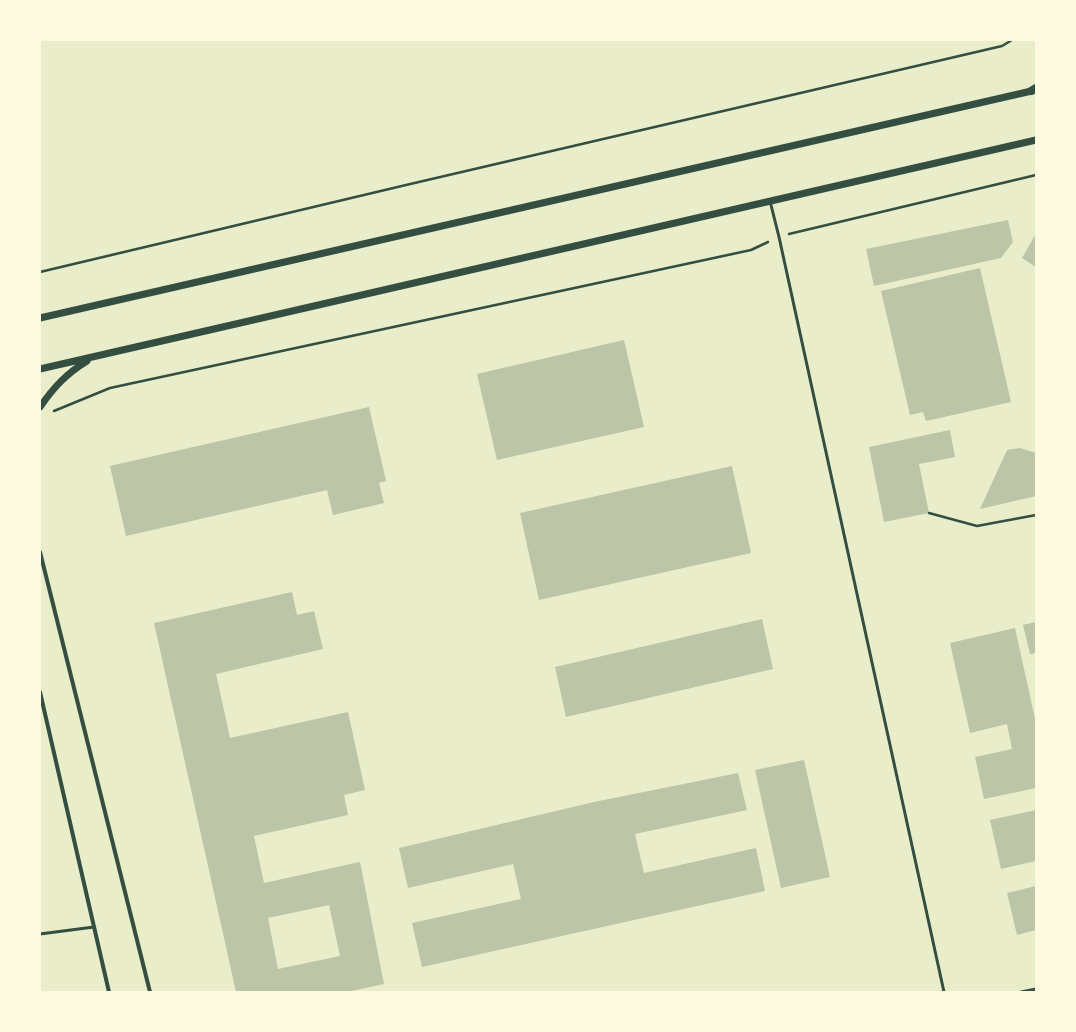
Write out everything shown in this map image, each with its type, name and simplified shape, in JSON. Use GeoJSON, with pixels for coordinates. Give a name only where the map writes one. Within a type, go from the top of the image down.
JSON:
{"type":"FeatureCollection","features":[{"type":"Feature","properties":{"kind":"street"},"geometry":{"type":"LineString","coordinates":[[40,318],[1034,90]]}},
{"type":"Feature","properties":{"kind":"street"},"geometry":{"type":"LineString","coordinates":[[40,369],[1036,140]]}},
{"type":"Feature","properties":{"kind":"street"},"geometry":{"type":"LineString","coordinates":[[40,407],[52,389],[69,372],[92,357]]}},
{"type":"Feature","properties":{"kind":"street"},"geometry":{"type":"LineString","coordinates":[[40,552],[150,992]]}},
{"type":"Feature","properties":{"kind":"street"},"geometry":{"type":"LineString","coordinates":[[40,692],[109,992]]}},
{"type":"Feature","properties":{"kind":"lane"},"geometry":{"type":"LineString","coordinates":[[770,201],[944,992]]}},
{"type":"Feature","properties":{"kind":"lane"},"geometry":{"type":"LineString","coordinates":[[40,934],[94,927]]}},
{"type":"Feature","properties":{"kind":"lane"},"geometry":{"type":"LineString","coordinates":[[1021,992],[1036,989]]}},
{"type":"Feature","properties":{"kind":"path"},"geometry":{"type":"LineString","coordinates":[[40,272],[406,184],[1002,46],[1012,40]]}},
{"type":"Feature","properties":{"kind":"path"},"geometry":{"type":"LineString","coordinates":[[48,414],[110,388],[751,250],[779,237],[1036,175]]}},
{"type":"Feature","properties":{"kind":"path"},"geometry":{"type":"LineString","coordinates":[[929,513],[977,526],[1036,515]]}},
{"type":"Feature","properties":{"kind":"building"},"geometry":{"type":"Polygon","coordinates":[[[1008,220],[1013,242],[1001,258],[874,286],[866,249],[1008,220]]]}},
{"type":"Feature","properties":{"kind":"building"},"geometry":{"type":"Polygon","coordinates":[[[1035,235],[1036,236],[1036,267],[1022,258],[1035,235]]]}},
{"type":"Feature","properties":{"kind":"building"},"geometry":{"type":"Polygon","coordinates":[[[980,268],[1011,402],[926,421],[923,412],[910,415],[881,291],[980,268]]]}},
{"type":"Feature","properties":{"kind":"building"},"geometry":{"type":"Polygon","coordinates":[[[624,340],[644,427],[497,460],[477,374],[624,340]]]}},
{"type":"Feature","properties":{"kind":"building"},"geometry":{"type":"Polygon","coordinates":[[[369,407],[386,481],[379,483],[384,503],[333,515],[327,490],[126,536],[110,466],[369,407]]]}},
{"type":"Feature","properties":{"kind":"building"},"geometry":{"type":"Polygon","coordinates":[[[950,430],[955,457],[919,464],[929,513],[884,522],[869,447],[950,430]]]}},
{"type":"Feature","properties":{"kind":"building"},"geometry":{"type":"Polygon","coordinates":[[[1020,448],[1036,453],[1036,496],[980,509],[1007,450],[1020,448]]]}},
{"type":"Feature","properties":{"kind":"building"},"geometry":{"type":"Polygon","coordinates":[[[732,466],[751,553],[539,600],[520,513],[732,466]]]}},
{"type":"Feature","properties":{"kind":"building"},"geometry":{"type":"Polygon","coordinates":[[[292,592],[297,615],[314,611],[323,649],[216,674],[230,738],[348,712],[365,790],[344,795],[348,815],[254,836],[264,883],[360,862],[384,984],[347,992],[236,992],[154,623],[292,592]],[[329,905],[268,918],[278,969],[340,956],[329,905]]]}},
{"type":"Feature","properties":{"kind":"building"},"geometry":{"type":"Polygon","coordinates":[[[762,619],[773,669],[566,717],[555,667],[762,619]]]}},
{"type":"Feature","properties":{"kind":"building"},"geometry":{"type":"Polygon","coordinates":[[[1036,622],[1036,653],[1030,654],[1023,625],[1036,622]]]}},
{"type":"Feature","properties":{"kind":"building"},"geometry":{"type":"Polygon","coordinates":[[[1015,628],[1036,723],[1036,788],[984,799],[975,757],[1012,749],[1007,724],[970,733],[950,643],[1015,628]]]}},
{"type":"Feature","properties":{"kind":"building"},"geometry":{"type":"Polygon","coordinates":[[[804,760],[830,877],[781,888],[755,770],[804,760]]]}},
{"type":"Feature","properties":{"kind":"building"},"geometry":{"type":"Polygon","coordinates":[[[738,773],[747,810],[635,834],[644,873],[756,848],[765,891],[422,967],[412,923],[521,899],[513,864],[408,888],[399,848],[594,802],[738,773]]]}},
{"type":"Feature","properties":{"kind":"building"},"geometry":{"type":"Polygon","coordinates":[[[1036,810],[1036,861],[1001,869],[990,820],[1036,810]]]}},
{"type":"Feature","properties":{"kind":"building"},"geometry":{"type":"Polygon","coordinates":[[[1036,886],[1036,930],[1017,935],[1007,893],[1036,886]]]}}]}
